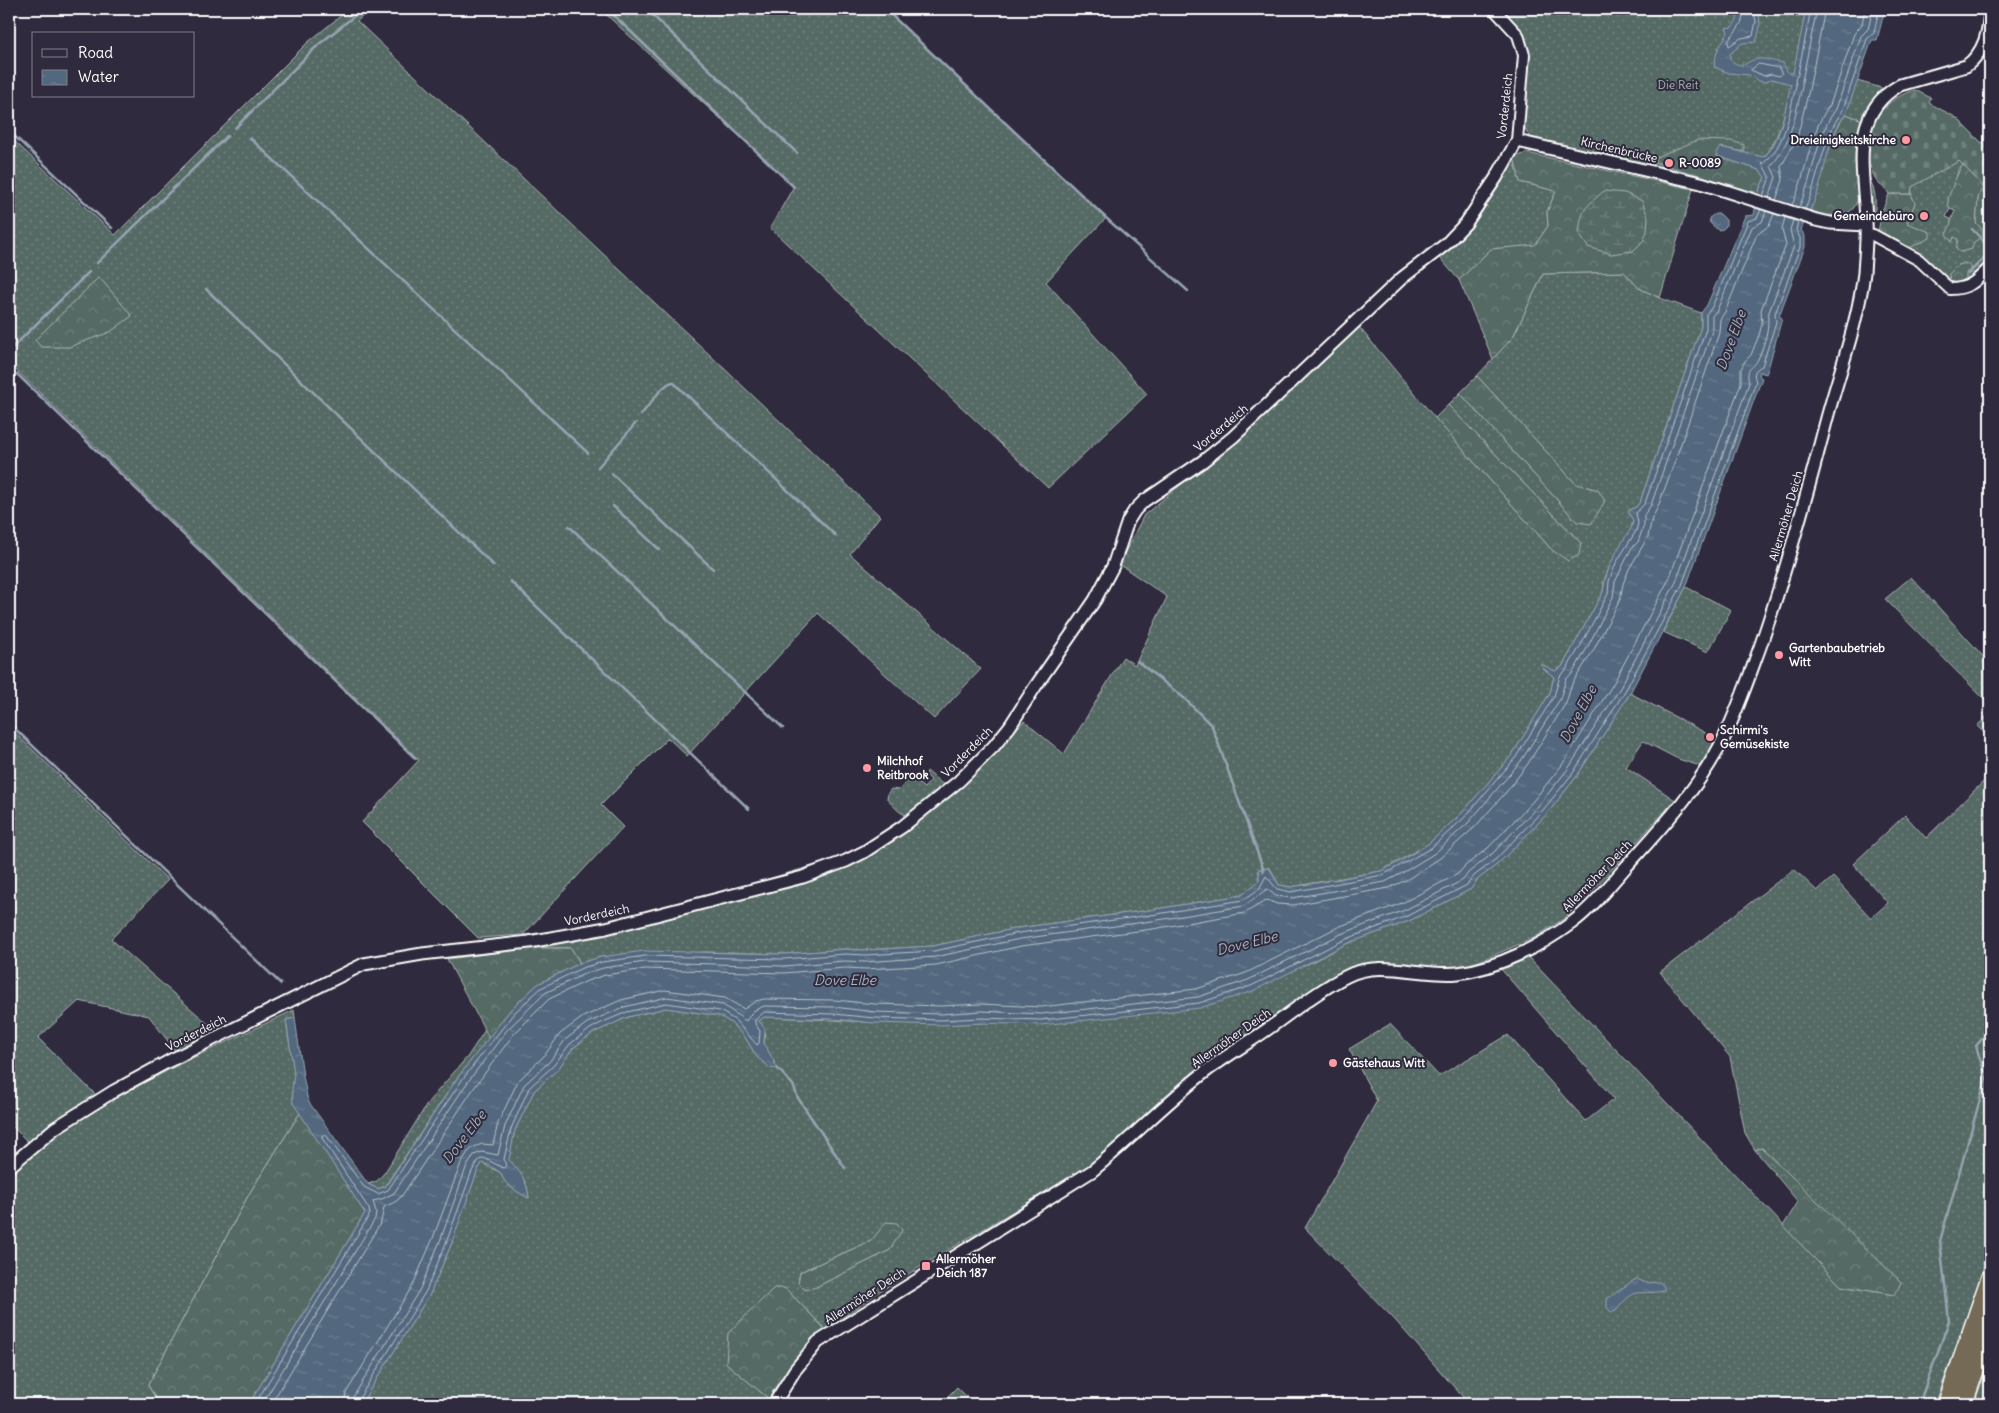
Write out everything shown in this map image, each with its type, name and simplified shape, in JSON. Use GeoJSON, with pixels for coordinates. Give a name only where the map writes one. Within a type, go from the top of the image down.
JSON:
{"type":"FeatureCollection","features":[{"type":"Feature","properties":{"kind":"highway"},"geometry":{"type":"LineString","coordinates":[[1947,1404],[1990,1279]]}},
{"type":"Feature","properties":{"kind":"highway"},"geometry":{"type":"LineString","coordinates":[[1963,1404],[1990,1325]]}},
{"type":"Feature","properties":{"kind":"street","name":"Vorderdeich"},"geometry":{"type":"LineString","coordinates":[[9,1167],[55,1128],[109,1094],[169,1061],[364,964],[606,928],[803,877],[846,861],[864,852],[902,827],[959,781],[1007,730],[1095,600],[1113,566],[1128,521],[1135,510],[1144,501],[1203,462],[1233,438],[1402,278],[1446,244],[1473,214],[1518,141],[1524,55],[1518,34],[1494,9]]}},
{"type":"Feature","properties":{"kind":"street","name":"Allermöher Deich"},"geometry":{"type":"LineString","coordinates":[[774,1404],[795,1370],[818,1342],[1092,1171],[1126,1142],[1152,1116],[1206,1071],[1331,984],[1356,971],[1379,969],[1455,973],[1489,966],[1537,945],[1576,920],[1686,800],[1724,739],[1751,673],[1799,522],[1853,326],[1862,284],[1866,229],[1862,146],[1868,120],[1877,103],[1900,85],[1951,72],[1975,60],[1984,45],[1990,9]]}},
{"type":"Feature","properties":{"kind":"street","name":"Kirchenbrücke"},"geometry":{"type":"LineString","coordinates":[[1518,141],[1654,172],[1743,196],[1816,220],[1866,229]]}},
{"type":"Feature","properties":{"kind":"street"},"geometry":{"type":"LineString","coordinates":[[1866,229],[1873,235],[1919,260],[1950,289],[1962,289],[1972,284],[1990,267]]}},
{"type":"Feature","properties":{"kind":"green space"},"geometry":{"type":"Polygon","coordinates":[[[349,9],[372,9],[357,21],[880,516],[850,554],[981,669],[934,719],[818,613],[687,756],[668,738],[601,805],[623,827],[523,935],[606,924],[714,895],[849,855],[913,815],[905,815],[887,799],[891,789],[899,790],[911,777],[924,788],[931,780],[926,775],[927,771],[947,788],[917,812],[970,778],[1024,721],[1064,754],[1123,657],[1135,665],[1167,597],[1119,564],[1144,515],[1253,425],[1354,321],[1435,418],[1552,550],[1581,543],[1448,405],[1460,393],[1577,522],[1598,490],[1576,484],[1477,376],[1513,337],[1543,274],[1624,272],[1639,288],[1701,313],[1701,327],[1640,502],[1636,507],[1629,510],[1633,520],[1631,530],[1612,561],[1604,580],[1603,592],[1562,667],[1555,671],[1541,664],[1554,677],[1550,693],[1512,755],[1461,814],[1428,844],[1381,871],[1291,887],[1279,885],[1270,868],[1259,869],[1259,881],[1242,895],[1018,928],[933,946],[865,950],[845,949],[784,954],[706,952],[601,957],[580,963],[571,948],[534,948],[522,935],[478,938],[362,822],[419,760],[9,363],[9,136],[115,235],[307,43],[349,9]]]}},
{"type":"Feature","properties":{"kind":"green space"},"geometry":{"type":"Polygon","coordinates":[[[600,9],[885,9],[1106,218],[1046,282],[1147,394],[1048,488],[770,228],[794,186],[600,9]]]}},
{"type":"Feature","properties":{"kind":"green space","name":"Die Reit"},"geometry":{"type":"Polygon","coordinates":[[[1498,9],[1806,9],[1786,109],[1772,145],[1764,157],[1654,162],[1706,176],[1535,141],[1527,133],[1523,124],[1527,55],[1498,9]]]}},
{"type":"Feature","properties":{"kind":"green space"},"geometry":{"type":"Polygon","coordinates":[[[1857,81],[1885,89],[1876,98],[1862,120],[1846,114],[1857,81]]]}},
{"type":"Feature","properties":{"kind":"green space"},"geometry":{"type":"Polygon","coordinates":[[[1915,90],[1931,98],[1929,103],[1957,118],[1982,143],[1988,138],[1990,130],[1990,193],[1959,161],[1912,187],[1911,194],[1889,194],[1878,182],[1868,161],[1869,137],[1872,127],[1881,111],[1888,104],[1896,98],[1915,90]]]}},
{"type":"Feature","properties":{"kind":"green space"},"geometry":{"type":"Polygon","coordinates":[[[1846,114],[1862,120],[1855,153],[1858,197],[1855,205],[1846,214],[1832,215],[1810,211],[1834,134],[1846,114]]]}},
{"type":"Feature","properties":{"kind":"green space"},"geometry":{"type":"Polygon","coordinates":[[[1698,140],[1731,141],[1744,145],[1744,152],[1720,147],[1717,156],[1759,170],[1765,177],[1758,193],[1654,162],[1656,157],[1698,140]]]}},
{"type":"Feature","properties":{"kind":"green space"},"geometry":{"type":"Polygon","coordinates":[[[1527,153],[1693,189],[1660,298],[1639,288],[1624,272],[1543,274],[1513,337],[1493,359],[1459,280],[1491,249],[1535,245],[1548,226],[1547,212],[1556,191],[1520,182],[1514,157],[1527,153]]]}},
{"type":"Feature","properties":{"kind":"green space"},"geometry":{"type":"Polygon","coordinates":[[[1514,157],[1520,182],[1556,191],[1547,212],[1548,226],[1535,246],[1491,249],[1459,280],[1438,256],[1514,157]]]}},
{"type":"Feature","properties":{"kind":"green space"},"geometry":{"type":"Polygon","coordinates":[[[1959,161],[1963,165],[1958,170],[1948,201],[1950,209],[1946,217],[1951,219],[1952,241],[1954,237],[1976,223],[1978,198],[1983,185],[1990,193],[1990,261],[1967,283],[1951,285],[1907,249],[1907,223],[1915,203],[1911,194],[1911,187],[1959,161]]]}},
{"type":"Feature","properties":{"kind":"green space"},"geometry":{"type":"Polygon","coordinates":[[[1963,165],[1983,185],[1978,198],[1976,223],[1982,229],[1983,236],[1974,242],[1972,249],[1960,252],[1956,249],[1958,239],[1954,237],[1952,242],[1946,234],[1955,211],[1950,209],[1948,200],[1963,165]]]}},
{"type":"Feature","properties":{"kind":"green space"},"geometry":{"type":"Polygon","coordinates":[[[1868,176],[1873,187],[1875,199],[1872,223],[1868,176]]]}},
{"type":"Feature","properties":{"kind":"green space"},"geometry":{"type":"Polygon","coordinates":[[[1604,191],[1625,193],[1642,201],[1648,217],[1647,231],[1644,240],[1633,251],[1611,254],[1588,247],[1579,234],[1581,219],[1585,210],[1604,191]]]}},
{"type":"Feature","properties":{"kind":"green space"},"geometry":{"type":"Polygon","coordinates":[[[1889,194],[1911,194],[1915,203],[1907,223],[1930,232],[1930,238],[1907,249],[1878,232],[1882,211],[1889,194]]]}},
{"type":"Feature","properties":{"kind":"green space"},"geometry":{"type":"Polygon","coordinates":[[[1966,263],[1972,268],[1966,273],[1966,279],[1958,284],[1950,281],[1949,274],[1958,265],[1966,263]]]}},
{"type":"Feature","properties":{"kind":"green space"},"geometry":{"type":"Polygon","coordinates":[[[99,277],[132,316],[110,332],[69,347],[41,347],[35,340],[99,277]]]}},
{"type":"Feature","properties":{"kind":"green space"},"geometry":{"type":"Polygon","coordinates":[[[1477,376],[1576,484],[1598,490],[1605,501],[1591,524],[1577,522],[1460,393],[1477,376]]]}},
{"type":"Feature","properties":{"kind":"green space"},"geometry":{"type":"Polygon","coordinates":[[[1448,405],[1581,543],[1579,555],[1568,561],[1552,550],[1435,418],[1448,405]]]}},
{"type":"Feature","properties":{"kind":"green space"},"geometry":{"type":"Polygon","coordinates":[[[1911,577],[1990,664],[1990,705],[1885,599],[1911,577]]]}},
{"type":"Feature","properties":{"kind":"green space"},"geometry":{"type":"Polygon","coordinates":[[[1686,587],[1731,610],[1708,652],[1663,632],[1686,587]]]}},
{"type":"Feature","properties":{"kind":"green space"},"geometry":{"type":"Polygon","coordinates":[[[1630,693],[1717,739],[1700,766],[1678,759],[1643,741],[1626,767],[1675,800],[1596,887],[1565,918],[1534,938],[1475,963],[1449,969],[1342,973],[1208,1062],[1087,1167],[880,1291],[826,1330],[785,1288],[726,1363],[769,1399],[764,1404],[361,1404],[430,1294],[482,1163],[501,1173],[508,1185],[529,1198],[523,1177],[508,1160],[515,1130],[534,1091],[558,1069],[573,1048],[593,1033],[628,1017],[666,1008],[720,1016],[731,1023],[746,1039],[757,1057],[777,1068],[764,1043],[766,1034],[759,1021],[764,1017],[900,1023],[981,1023],[1308,964],[1346,944],[1409,921],[1471,889],[1477,880],[1499,863],[1547,814],[1577,776],[1630,693]],[[871,1241],[800,1272],[816,1287],[890,1250],[871,1241]]]}},
{"type":"Feature","properties":{"kind":"green space"},"geometry":{"type":"Polygon","coordinates":[[[1990,713],[1990,739],[1977,726],[1990,713]]]}},
{"type":"Feature","properties":{"kind":"green space"},"geometry":{"type":"Polygon","coordinates":[[[9,727],[168,880],[111,939],[221,1035],[180,1057],[149,1016],[79,1001],[38,1038],[99,1098],[31,1145],[9,1123],[9,727]]]}},
{"type":"Feature","properties":{"kind":"green space"},"geometry":{"type":"Polygon","coordinates":[[[1989,776],[1990,1247],[1970,1310],[1935,1404],[1469,1404],[1395,1320],[1305,1228],[1377,1101],[1349,1049],[1390,1024],[1439,1076],[1508,1035],[1586,1121],[1614,1099],[1500,968],[1527,956],[1841,1286],[1895,1295],[1762,1148],[1755,1150],[1745,1133],[1730,1057],[1660,972],[1794,869],[1817,891],[1833,877],[1871,918],[1888,903],[1853,864],[1905,815],[1926,838],[1989,776]]]}},
{"type":"Feature","properties":{"kind":"green space"},"geometry":{"type":"Polygon","coordinates":[[[534,948],[571,948],[580,963],[538,984],[511,1009],[489,1038],[447,959],[534,948]]]}},
{"type":"Feature","properties":{"kind":"green space"},"geometry":{"type":"Polygon","coordinates":[[[294,1010],[295,1018],[286,1020],[294,1071],[292,1092],[300,1113],[249,1194],[148,1385],[159,1404],[9,1404],[9,1333],[17,1321],[9,1315],[9,1174],[59,1132],[103,1104],[182,1063],[294,1010]]]}},
{"type":"Feature","properties":{"kind":"green space"},"geometry":{"type":"Polygon","coordinates":[[[485,1030],[489,1038],[458,1077],[385,1186],[378,1189],[368,1184],[377,1181],[385,1172],[429,1101],[468,1056],[485,1030]]]}},
{"type":"Feature","properties":{"kind":"green space"},"geometry":{"type":"Polygon","coordinates":[[[300,1113],[365,1213],[249,1404],[159,1404],[148,1385],[249,1194],[300,1113]]]}},
{"type":"Feature","properties":{"kind":"green space"},"geometry":{"type":"Polygon","coordinates":[[[1762,1148],[1901,1282],[1895,1295],[1841,1286],[1783,1226],[1798,1202],[1755,1150],[1762,1148]]]}},
{"type":"Feature","properties":{"kind":"green space"},"geometry":{"type":"Polygon","coordinates":[[[886,1222],[897,1223],[902,1230],[890,1250],[816,1287],[805,1290],[798,1283],[800,1272],[871,1241],[886,1222]]]}},
{"type":"Feature","properties":{"kind":"green space"},"geometry":{"type":"Polygon","coordinates":[[[774,1288],[785,1288],[826,1330],[794,1361],[780,1379],[769,1399],[726,1363],[728,1333],[774,1288]]]}},
{"type":"Feature","properties":{"kind":"green space"},"geometry":{"type":"Polygon","coordinates":[[[1990,1358],[1990,1404],[1974,1404],[1989,1363],[1990,1358]]]}},
{"type":"Feature","properties":{"kind":"green space"},"geometry":{"type":"Polygon","coordinates":[[[957,1387],[974,1404],[940,1404],[957,1387]]]}},
{"type":"Feature","properties":{"kind":"water","name":"Dove Elbe"},"geometry":{"type":"Polygon","coordinates":[[[1736,9],[1757,9],[1760,26],[1756,42],[1742,43],[1730,54],[1730,60],[1739,65],[1762,59],[1783,63],[1788,73],[1793,73],[1806,9],[1885,9],[1877,40],[1872,40],[1846,114],[1840,122],[1831,142],[1817,194],[1801,230],[1805,236],[1805,247],[1779,316],[1782,318],[1768,369],[1766,374],[1760,372],[1759,376],[1762,378],[1686,587],[1630,693],[1577,776],[1547,814],[1499,863],[1477,880],[1471,889],[1409,921],[1346,944],[1253,991],[1200,1008],[1041,1025],[981,1023],[941,1025],[764,1017],[759,1021],[765,1029],[764,1043],[778,1069],[770,1068],[757,1057],[746,1039],[731,1023],[720,1016],[666,1008],[628,1017],[593,1033],[573,1048],[558,1069],[534,1091],[515,1130],[509,1160],[523,1177],[529,1198],[508,1185],[501,1173],[482,1163],[430,1294],[361,1404],[249,1404],[365,1213],[293,1103],[294,1073],[286,1020],[295,1018],[308,1101],[368,1184],[378,1189],[386,1186],[458,1077],[511,1009],[538,984],[580,963],[601,957],[644,951],[784,954],[845,949],[865,950],[933,946],[1018,928],[1242,895],[1259,881],[1259,869],[1269,868],[1279,885],[1291,887],[1328,881],[1330,879],[1334,880],[1381,871],[1399,862],[1428,844],[1461,814],[1512,755],[1550,693],[1554,677],[1541,664],[1555,671],[1562,667],[1603,592],[1605,579],[1612,561],[1631,527],[1633,520],[1628,512],[1640,502],[1701,327],[1701,313],[1707,305],[1745,216],[1754,215],[1758,193],[1765,177],[1759,170],[1717,156],[1717,151],[1720,147],[1764,157],[1775,142],[1779,132],[1791,84],[1771,79],[1765,82],[1759,81],[1749,75],[1729,73],[1714,67],[1717,51],[1728,32],[1726,28],[1732,27],[1737,20],[1736,9]]]}},
{"type":"Feature","properties":{"kind":"water"},"geometry":{"type":"Polygon","coordinates":[[[1715,214],[1720,214],[1726,220],[1726,226],[1723,229],[1718,230],[1710,223],[1709,218],[1715,214]]]}},
{"type":"Feature","properties":{"kind":"water"},"geometry":{"type":"Polygon","coordinates":[[[1637,1279],[1646,1283],[1659,1282],[1664,1286],[1664,1291],[1637,1293],[1628,1298],[1616,1311],[1611,1312],[1607,1307],[1607,1299],[1637,1279]]]}},
{"type":"Feature","properties":{"kind":"pier"},"geometry":{"type":"Polygon","coordinates":[[[1756,192],[1812,211],[1806,224],[1753,207],[1756,192]]]}},
{"type":"Feature","properties":{"kind":"waterway"},"geometry":{"type":"LineString","coordinates":[[235,128],[318,45],[363,9]]}},
{"type":"Feature","properties":{"kind":"waterway"},"geometry":{"type":"LineString","coordinates":[[607,9],[794,187]]}},
{"type":"Feature","properties":{"kind":"waterway"},"geometry":{"type":"LineString","coordinates":[[646,9],[797,153]]}},
{"type":"Feature","properties":{"kind":"waterway"},"geometry":{"type":"LineString","coordinates":[[885,9],[1106,218],[1188,291]]}},
{"type":"Feature","properties":{"kind":"waterway"},"geometry":{"type":"LineString","coordinates":[[1988,138],[1990,130]]}},
{"type":"Feature","properties":{"kind":"waterway"},"geometry":{"type":"LineString","coordinates":[[9,131],[112,228]]}},
{"type":"Feature","properties":{"kind":"waterway"},"geometry":{"type":"LineString","coordinates":[[97,263],[227,136]]}},
{"type":"Feature","properties":{"kind":"waterway"},"geometry":{"type":"LineString","coordinates":[[250,138],[588,453]]}},
{"type":"Feature","properties":{"kind":"waterway"},"geometry":{"type":"LineString","coordinates":[[1984,191],[1990,198]]}},
{"type":"Feature","properties":{"kind":"waterway"},"geometry":{"type":"LineString","coordinates":[[1972,229],[1990,248]]}},
{"type":"Feature","properties":{"kind":"waterway"},"geometry":{"type":"LineString","coordinates":[[1968,274],[1990,252]]}},
{"type":"Feature","properties":{"kind":"waterway"},"geometry":{"type":"LineString","coordinates":[[9,351],[89,272]]}},
{"type":"Feature","properties":{"kind":"waterway"},"geometry":{"type":"LineString","coordinates":[[206,289],[494,566]]}},
{"type":"Feature","properties":{"kind":"waterway"},"geometry":{"type":"LineString","coordinates":[[17,374],[416,759]]}},
{"type":"Feature","properties":{"kind":"waterway"},"geometry":{"type":"LineString","coordinates":[[641,415],[660,391],[673,382],[836,536]]}},
{"type":"Feature","properties":{"kind":"waterway"},"geometry":{"type":"LineString","coordinates":[[598,467],[636,423]]}},
{"type":"Feature","properties":{"kind":"waterway"},"geometry":{"type":"LineString","coordinates":[[612,474],[713,569]]}},
{"type":"Feature","properties":{"kind":"waterway"},"geometry":{"type":"LineString","coordinates":[[613,506],[660,550]]}},
{"type":"Feature","properties":{"kind":"waterway"},"geometry":{"type":"LineString","coordinates":[[569,526],[783,728]]}},
{"type":"Feature","properties":{"kind":"waterway"},"geometry":{"type":"LineString","coordinates":[[510,581],[749,809]]}},
{"type":"Feature","properties":{"kind":"waterway"},"geometry":{"type":"LineString","coordinates":[[1137,661],[1184,698],[1212,726],[1264,871]]}},
{"type":"Feature","properties":{"kind":"waterway"},"geometry":{"type":"LineString","coordinates":[[9,723],[281,984]]}},
{"type":"Feature","properties":{"kind":"waterway"},"geometry":{"type":"LineString","coordinates":[[1919,1404],[1949,1321],[1940,1241],[1986,1078],[1976,1046],[1990,1029]]}},
{"type":"Feature","properties":{"kind":"waterway"},"geometry":{"type":"LineString","coordinates":[[778,1069],[793,1085],[798,1098],[845,1168]]}},
{"type":"Feature","properties":{"kind":"place","name":"Dreieinigkeitskirche"},"geometry":{"type":"Point","coordinates":[1906,140]}},
{"type":"Feature","properties":{"kind":"place","name":"R-0089"},"geometry":{"type":"Point","coordinates":[1669,163]}},
{"type":"Feature","properties":{"kind":"place","name":"Gemeindebüro"},"geometry":{"type":"Point","coordinates":[1924,216]}},
{"type":"Feature","properties":{"kind":"place","name":"Gartenbaubetrieb Witt"},"geometry":{"type":"Point","coordinates":[1779,655]}},
{"type":"Feature","properties":{"kind":"place","name":"Schirmi's Gemüsekiste"},"geometry":{"type":"Point","coordinates":[1710,737]}},
{"type":"Feature","properties":{"kind":"place","name":"Milchhof Reitbrook"},"geometry":{"type":"Point","coordinates":[867,768]}},
{"type":"Feature","properties":{"kind":"place","name":"Gästehaus Witt"},"geometry":{"type":"Point","coordinates":[1333,1063]}},
{"type":"Feature","properties":{"kind":"place","name":"Allermöher Deich 187"},"geometry":{"type":"Point","coordinates":[926,1266]}}]}
